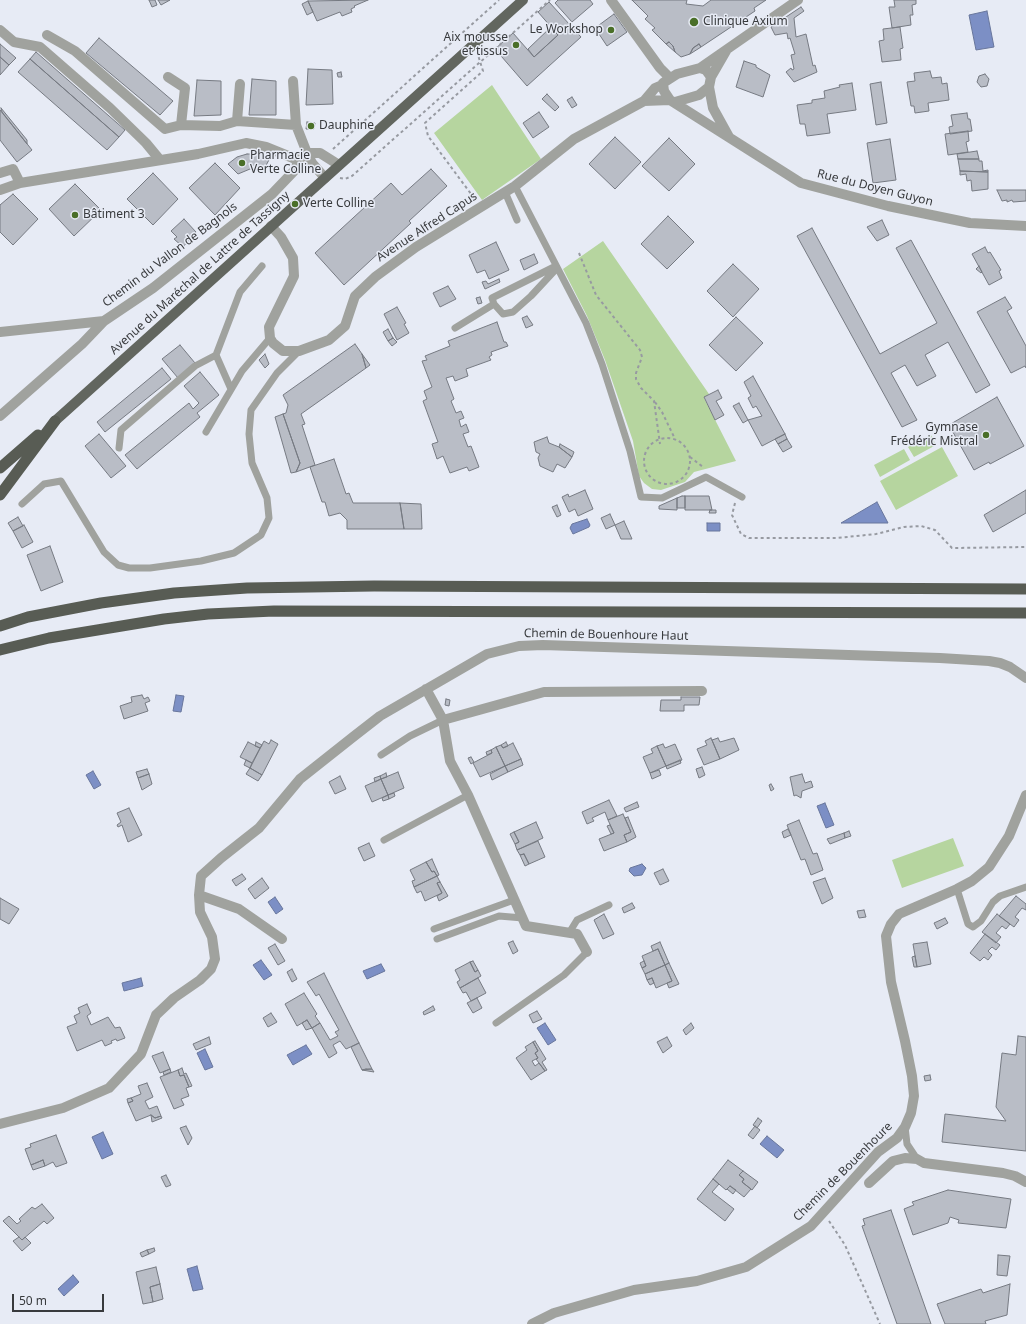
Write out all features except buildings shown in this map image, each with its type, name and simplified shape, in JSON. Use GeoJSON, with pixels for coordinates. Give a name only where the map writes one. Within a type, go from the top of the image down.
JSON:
{"type":"FeatureCollection","features":[{"type":"Feature","properties":{"kind":"highway"},"geometry":{"type":"LineString","coordinates":[[0,468],[55,421]]}},
{"type":"Feature","properties":{"kind":"highway"},"geometry":{"type":"LineString","coordinates":[[0,495],[55,421]]}},
{"type":"Feature","properties":{"kind":"highway"},"geometry":{"type":"LineString","coordinates":[[0,626],[28,617],[101,603],[174,592],[247,588],[374,586],[1026,589]]}},
{"type":"Feature","properties":{"kind":"highway"},"geometry":{"type":"LineString","coordinates":[[0,650],[49,638],[116,625],[208,614],[274,611],[1026,613]]}},
{"type":"Feature","properties":{"kind":"main road","name":"Avenue du Maréchal de Lattre de Tassigny"},"geometry":{"type":"LineString","coordinates":[[55,421],[523,0]]}},
{"type":"Feature","properties":{"kind":"street"},"geometry":{"type":"LineString","coordinates":[[611,0],[660,68],[670,78]]}},
{"type":"Feature","properties":{"kind":"street"},"geometry":{"type":"LineString","coordinates":[[644,101],[655,88],[662,85],[670,78],[700,68],[710,59],[726,51],[798,0]]}},
{"type":"Feature","properties":{"kind":"street"},"geometry":{"type":"LineString","coordinates":[[0,30],[14,42],[40,46],[110,108],[146,143],[160,160]]}},
{"type":"Feature","properties":{"kind":"street"},"geometry":{"type":"LineString","coordinates":[[48,35],[75,51],[165,129],[181,125],[220,126],[236,121],[296,124]]}},
{"type":"Feature","properties":{"kind":"street"},"geometry":{"type":"LineString","coordinates":[[644,101],[673,101],[699,94],[709,87],[711,77],[726,51]]}},
{"type":"Feature","properties":{"kind":"street"},"geometry":{"type":"LineString","coordinates":[[700,68],[706,70],[711,77]]}},
{"type":"Feature","properties":{"kind":"street"},"geometry":{"type":"LineString","coordinates":[[168,77],[185,88],[181,125]]}},
{"type":"Feature","properties":{"kind":"street"},"geometry":{"type":"LineString","coordinates":[[293,81],[296,124],[307,153],[312,163],[332,171]]}},
{"type":"Feature","properties":{"kind":"street"},"geometry":{"type":"LineString","coordinates":[[236,121],[240,84]]}},
{"type":"Feature","properties":{"kind":"street"},"geometry":{"type":"LineString","coordinates":[[662,85],[673,101]]}},
{"type":"Feature","properties":{"kind":"street","name":"Rue du Doyen Guyon"},"geometry":{"type":"LineString","coordinates":[[709,87],[713,108],[730,138]]}},
{"type":"Feature","properties":{"kind":"street","name":"Avenue Alfred Capus"},"geometry":{"type":"LineString","coordinates":[[299,352],[329,340],[345,326],[355,296],[375,277],[416,247],[515,186],[574,139],[644,101]]}},
{"type":"Feature","properties":{"kind":"street","name":"Rue du Doyen Guyon"},"geometry":{"type":"LineString","coordinates":[[673,101],[801,183],[888,206],[970,223],[1026,226]]}},
{"type":"Feature","properties":{"kind":"street"},"geometry":{"type":"LineString","coordinates":[[0,190],[20,183],[198,154],[246,143],[266,147],[298,160]]}},
{"type":"Feature","properties":{"kind":"street"},"geometry":{"type":"LineString","coordinates":[[307,153],[320,153],[332,171]]}},
{"type":"Feature","properties":{"kind":"street","name":"Chemin du Vallon de Bagnols"},"geometry":{"type":"LineString","coordinates":[[0,332],[104,321],[153,288],[272,194],[295,170],[298,160],[307,153]]}},
{"type":"Feature","properties":{"kind":"street"},"geometry":{"type":"LineString","coordinates":[[0,173],[13,169],[20,183]]}},
{"type":"Feature","properties":{"kind":"street"},"geometry":{"type":"LineString","coordinates":[[271,226],[281,237],[293,258],[294,276],[269,327],[270,338],[273,343],[283,351],[299,352]]}},
{"type":"Feature","properties":{"kind":"street"},"geometry":{"type":"LineString","coordinates":[[0,416],[82,344],[104,321]]}},
{"type":"Feature","properties":{"kind":"street","name":"Chemin de Bouenhoure Haut"},"geometry":{"type":"LineString","coordinates":[[0,1124],[63,1108],[109,1088],[133,1064],[140,1054],[156,1015],[174,998],[200,980],[211,969],[215,959],[212,937],[200,912],[199,895],[202,876],[221,858],[258,828],[300,780],[380,716],[486,654],[519,646],[543,645],[797,652],[989,661],[1010,667],[1026,678]]}},
{"type":"Feature","properties":{"kind":"street"},"geometry":{"type":"LineString","coordinates":[[426,689],[443,720],[450,761],[468,795],[526,926],[577,934],[587,952]]}},
{"type":"Feature","properties":{"kind":"street"},"geometry":{"type":"LineString","coordinates":[[443,720],[544,692],[702,691]]}},
{"type":"Feature","properties":{"kind":"street","name":"Chemin de Bouenhoure"},"geometry":{"type":"LineString","coordinates":[[532,1324],[554,1313],[634,1290],[697,1281],[746,1267],[811,1226],[878,1152],[897,1138],[905,1127],[911,1113],[914,1096],[912,1076],[891,982],[886,936],[891,924],[899,914],[957,889],[972,881],[989,867],[1009,836],[1026,795]]}},
{"type":"Feature","properties":{"kind":"street"},"geometry":{"type":"LineString","coordinates":[[199,895],[239,909],[282,939]]}},
{"type":"Feature","properties":{"kind":"street"},"geometry":{"type":"LineString","coordinates":[[869,1184],[893,1162],[905,1158],[918,1159],[924,1163],[1015,1176],[1026,1182]]}},
{"type":"Feature","properties":{"kind":"lane"},"geometry":{"type":"LineString","coordinates":[[515,186],[586,323],[602,364],[630,451],[641,498],[662,498],[706,477],[740,496]]}},
{"type":"Feature","properties":{"kind":"lane"},"geometry":{"type":"LineString","coordinates":[[505,192],[516,220]]}},
{"type":"Feature","properties":{"kind":"lane"},"geometry":{"type":"LineString","coordinates":[[119,448],[121,430],[195,366],[216,356],[240,292],[262,266]]}},
{"type":"Feature","properties":{"kind":"lane"},"geometry":{"type":"LineString","coordinates":[[556,267],[531,296],[513,312],[503,314],[494,304],[492,298],[556,267]]}},
{"type":"Feature","properties":{"kind":"lane"},"geometry":{"type":"LineString","coordinates":[[455,328],[494,304]]}},
{"type":"Feature","properties":{"kind":"lane"},"geometry":{"type":"LineString","coordinates":[[206,432],[242,371],[270,338]]}},
{"type":"Feature","properties":{"kind":"lane"},"geometry":{"type":"LineString","coordinates":[[22,504],[44,484],[61,481],[104,552],[114,562],[129,568],[150,568],[194,562],[234,553],[261,535],[269,518],[267,498],[252,463],[249,434],[251,410],[277,373],[299,352]]}},
{"type":"Feature","properties":{"kind":"lane"},"geometry":{"type":"LineString","coordinates":[[216,356],[231,389]]}},
{"type":"Feature","properties":{"kind":"lane"},"geometry":{"type":"LineString","coordinates":[[381,755],[410,736],[443,720]]}},
{"type":"Feature","properties":{"kind":"lane"},"geometry":{"type":"LineString","coordinates":[[384,840],[468,795]]}},
{"type":"Feature","properties":{"kind":"lane"},"geometry":{"type":"LineString","coordinates":[[957,889],[968,924],[973,927],[981,921],[993,902],[1000,896],[1026,887]]}},
{"type":"Feature","properties":{"kind":"lane"},"geometry":{"type":"LineString","coordinates":[[434,929],[514,900]]}},
{"type":"Feature","properties":{"kind":"lane"},"geometry":{"type":"LineString","coordinates":[[569,933],[577,920],[609,905]]}},
{"type":"Feature","properties":{"kind":"lane"},"geometry":{"type":"LineString","coordinates":[[437,939],[499,916],[522,918]]}},
{"type":"Feature","properties":{"kind":"lane"},"geometry":{"type":"LineString","coordinates":[[496,1023],[564,975],[587,952]]}},
{"type":"Feature","properties":{"kind":"lane"},"geometry":{"type":"LineString","coordinates":[[905,1127],[907,1144],[918,1159]]}},
{"type":"Feature","properties":{"kind":"path"},"geometry":{"type":"LineString","coordinates":[[499,0],[333,148],[334,157],[332,171],[345,179],[352,176],[550,0]]}},
{"type":"Feature","properties":{"kind":"path"},"geometry":{"type":"LineString","coordinates":[[480,61],[483,71],[425,123],[428,136],[481,207]]}},
{"type":"Feature","properties":{"kind":"path"},"geometry":{"type":"LineString","coordinates":[[579,253],[596,295],[640,350],[642,357],[636,373],[636,379],[641,388],[654,401],[662,412],[675,440],[687,450],[690,457],[706,469],[706,477]]}},
{"type":"Feature","properties":{"kind":"path"},"geometry":{"type":"LineString","coordinates":[[654,401],[660,444]]}},
{"type":"Feature","properties":{"kind":"path"},"geometry":{"type":"LineString","coordinates":[[675,440],[664,438],[649,447],[644,458],[647,474],[652,480],[667,485],[679,481],[688,473],[690,457]]}},
{"type":"Feature","properties":{"kind":"path"},"geometry":{"type":"LineString","coordinates":[[740,496],[732,515],[742,534],[749,538],[837,538],[876,534],[904,527],[921,526],[935,530],[952,548],[1026,548]]}},
{"type":"Feature","properties":{"kind":"path"},"geometry":{"type":"LineString","coordinates":[[823,1212],[845,1245],[880,1324]]}},
{"type":"Feature","properties":{"kind":"green space"},"geometry":{"type":"Polygon","coordinates":[[[492,85],[541,159],[482,200],[434,133],[492,85]]]}},
{"type":"Feature","properties":{"kind":"green space"},"geometry":{"type":"Polygon","coordinates":[[[603,241],[709,394],[704,398],[736,461],[694,472],[685,482],[661,490],[652,489],[644,483],[639,476],[633,441],[605,360],[587,316],[563,269],[603,241]]]}},
{"type":"Feature","properties":{"kind":"green space"},"geometry":{"type":"Polygon","coordinates":[[[931,435],[936,445],[914,457],[908,447],[931,435]]]}},
{"type":"Feature","properties":{"kind":"green space"},"geometry":{"type":"Polygon","coordinates":[[[942,447],[958,476],[896,510],[880,481],[942,447]]]}},
{"type":"Feature","properties":{"kind":"green space"},"geometry":{"type":"Polygon","coordinates":[[[904,449],[910,460],[880,477],[874,465],[904,449]]]}},
{"type":"Feature","properties":{"kind":"green space"},"geometry":{"type":"Polygon","coordinates":[[[953,838],[964,866],[902,888],[892,860],[953,838]]]}},
{"type":"Feature","properties":{"kind":"water"},"geometry":{"type":"Polygon","coordinates":[[[987,11],[994,47],[976,50],[969,15],[987,11]]]}},
{"type":"Feature","properties":{"kind":"water"},"geometry":{"type":"Polygon","coordinates":[[[877,502],[888,523],[841,523],[877,502]]]}},
{"type":"Feature","properties":{"kind":"water"},"geometry":{"type":"Polygon","coordinates":[[[587,519],[590,525],[589,527],[573,534],[570,528],[572,524],[587,519]]]}},
{"type":"Feature","properties":{"kind":"water"},"geometry":{"type":"Polygon","coordinates":[[[707,523],[720,523],[720,531],[707,531],[707,523]]]}},
{"type":"Feature","properties":{"kind":"water"},"geometry":{"type":"Polygon","coordinates":[[[176,695],[184,696],[181,712],[173,711],[176,695]]]}},
{"type":"Feature","properties":{"kind":"water"},"geometry":{"type":"Polygon","coordinates":[[[93,771],[101,785],[94,789],[86,775],[93,771]]]}},
{"type":"Feature","properties":{"kind":"water"},"geometry":{"type":"Polygon","coordinates":[[[825,803],[834,825],[826,828],[817,806],[825,803]]]}},
{"type":"Feature","properties":{"kind":"water"},"geometry":{"type":"Polygon","coordinates":[[[642,864],[646,868],[642,875],[634,876],[629,871],[630,868],[642,864]]]}},
{"type":"Feature","properties":{"kind":"water"},"geometry":{"type":"Polygon","coordinates":[[[275,897],[283,909],[276,914],[268,902],[275,897]]]}},
{"type":"Feature","properties":{"kind":"water"},"geometry":{"type":"Polygon","coordinates":[[[261,960],[272,975],[264,980],[253,965],[261,960]]]}},
{"type":"Feature","properties":{"kind":"water"},"geometry":{"type":"Polygon","coordinates":[[[381,964],[385,971],[367,979],[363,971],[381,964]]]}},
{"type":"Feature","properties":{"kind":"water"},"geometry":{"type":"Polygon","coordinates":[[[141,978],[143,986],[124,991],[122,983],[141,978]]]}},
{"type":"Feature","properties":{"kind":"water"},"geometry":{"type":"Polygon","coordinates":[[[545,1023],[556,1040],[548,1045],[537,1028],[545,1023]]]}},
{"type":"Feature","properties":{"kind":"water"},"geometry":{"type":"Polygon","coordinates":[[[306,1045],[312,1054],[293,1065],[287,1055],[306,1045]]]}},
{"type":"Feature","properties":{"kind":"water"},"geometry":{"type":"Polygon","coordinates":[[[205,1049],[213,1067],[205,1070],[197,1053],[205,1049]]]}},
{"type":"Feature","properties":{"kind":"water"},"geometry":{"type":"Polygon","coordinates":[[[103,1132],[113,1154],[102,1159],[92,1137],[103,1132]]]}},
{"type":"Feature","properties":{"kind":"water"},"geometry":{"type":"Polygon","coordinates":[[[767,1136],[784,1150],[777,1158],[760,1144],[767,1136]]]}},
{"type":"Feature","properties":{"kind":"water"},"geometry":{"type":"Polygon","coordinates":[[[197,1266],[203,1289],[193,1291],[187,1269],[197,1266]]]}},
{"type":"Feature","properties":{"kind":"water"},"geometry":{"type":"Polygon","coordinates":[[[73,1275],[79,1282],[64,1296],[58,1289],[73,1275]]]}},
{"type":"Feature","properties":{"kind":"place","name":"Clinique Axium"},"geometry":{"type":"Point","coordinates":[694,22]}},
{"type":"Feature","properties":{"kind":"place","name":"Le Workshop"},"geometry":{"type":"Point","coordinates":[611,30]}},
{"type":"Feature","properties":{"kind":"place","name":"Aix mousse et tissus"},"geometry":{"type":"Point","coordinates":[516,45]}},
{"type":"Feature","properties":{"kind":"place","name":"Dauphine"},"geometry":{"type":"Point","coordinates":[311,126]}},
{"type":"Feature","properties":{"kind":"place","name":"Pharmacie Verte Colline"},"geometry":{"type":"Point","coordinates":[242,163]}},
{"type":"Feature","properties":{"kind":"place","name":"Verte Colline"},"geometry":{"type":"Point","coordinates":[295,204]}},
{"type":"Feature","properties":{"kind":"place","name":"Bâtiment 3"},"geometry":{"type":"Point","coordinates":[75,215]}},
{"type":"Feature","properties":{"kind":"place","name":"Gymnase Frédéric Mistral"},"geometry":{"type":"Point","coordinates":[986,435]}}]}
